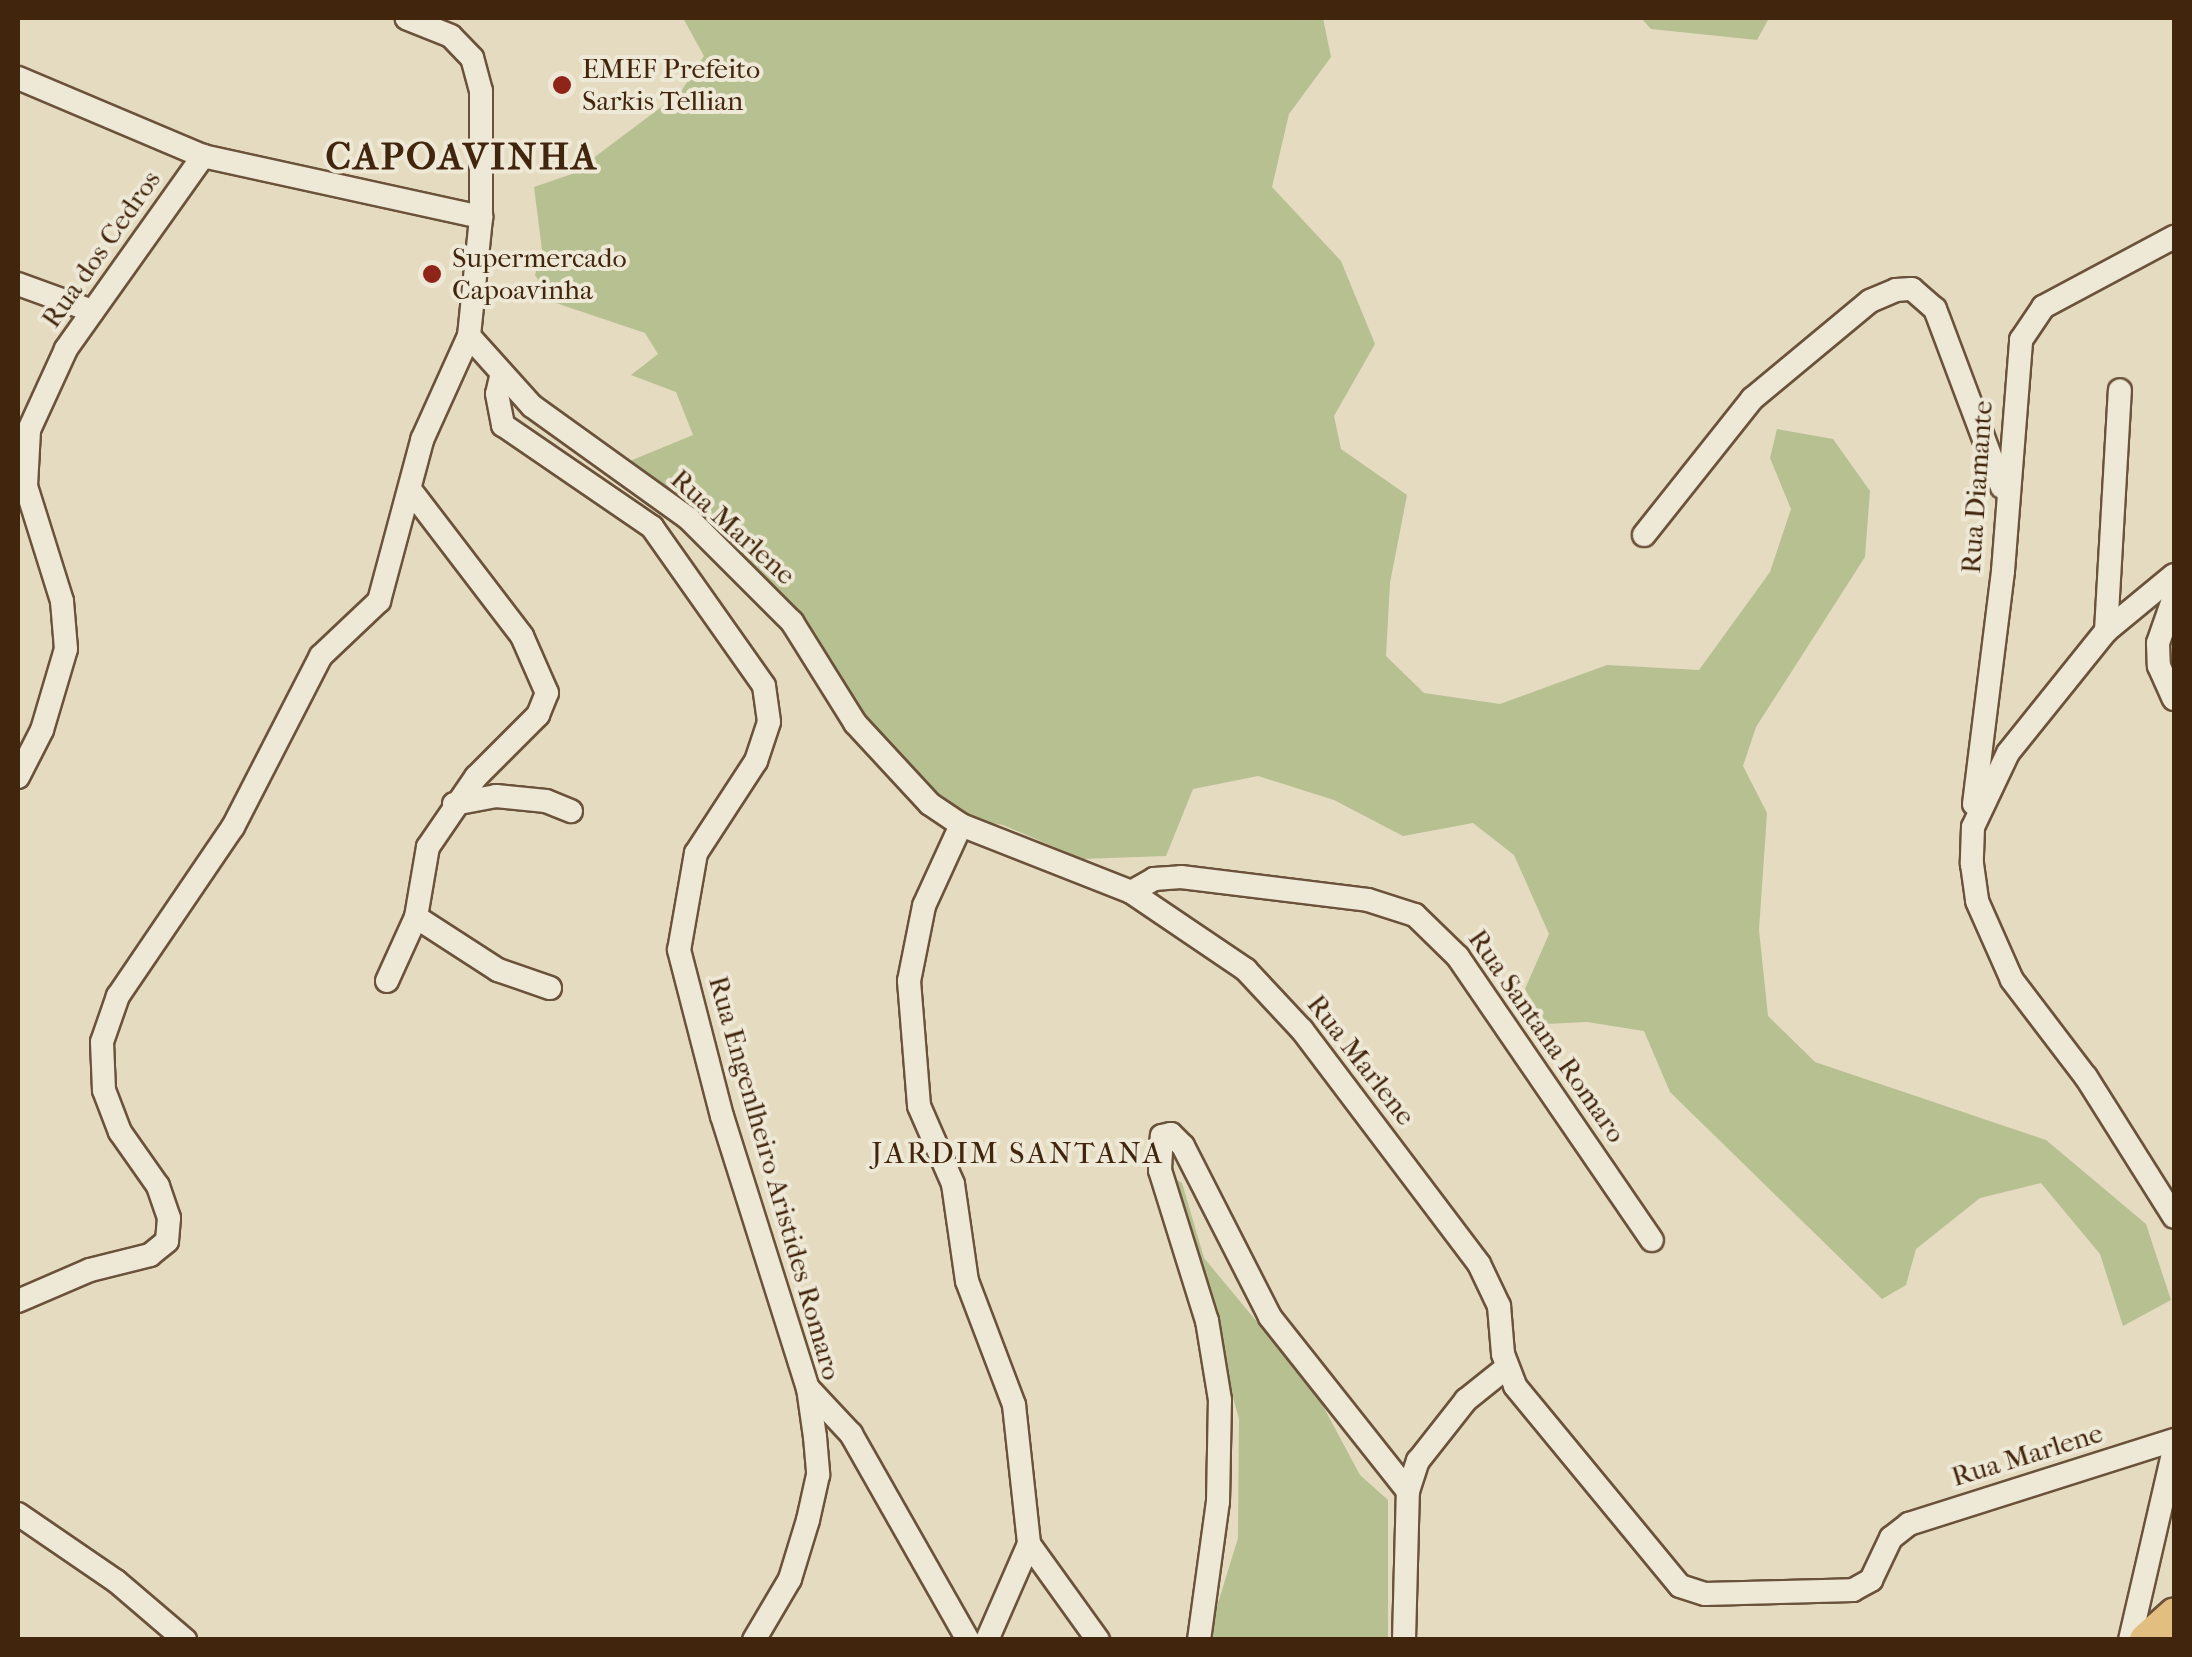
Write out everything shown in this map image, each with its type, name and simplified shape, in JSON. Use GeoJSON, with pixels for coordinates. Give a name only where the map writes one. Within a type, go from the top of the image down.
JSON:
{"type":"FeatureCollection","features":[{"type":"Feature","properties":{"kind":"highway"},"geometry":{"type":"LineString","coordinates":[[2146,1640],[2174,1616]]}},
{"type":"Feature","properties":{"kind":"street"},"geometry":{"type":"LineString","coordinates":[[18,1301],[90,1270],[150,1255],[167,1241],[169,1218],[158,1186],[120,1132],[104,1090],[102,1042],[118,996],[233,827],[321,656],[379,601],[412,492],[422,440],[469,336],[481,217],[484,132],[472,58],[451,36],[406,18]]}},
{"type":"Feature","properties":{"kind":"street"},"geometry":{"type":"LineString","coordinates":[[18,78],[203,156],[481,217]]}},
{"type":"Feature","properties":{"kind":"street","name":"Rua dos Cedros"},"geometry":{"type":"LineString","coordinates":[[18,777],[42,730],[66,649],[62,601],[22,490],[29,430],[92,311],[203,156]]}},
{"type":"Feature","properties":{"kind":"street","name":"Rua Diamante"},"geometry":{"type":"LineString","coordinates":[[2174,237],[2061,295],[2031,319],[2016,358],[2008,505],[1973,827],[1977,901],[1992,942],[2174,1218]]}},
{"type":"Feature","properties":{"kind":"street"},"geometry":{"type":"LineString","coordinates":[[18,284],[92,311]]}},
{"type":"Feature","properties":{"kind":"street"},"geometry":{"type":"LineString","coordinates":[[1644,535],[1752,399],[1870,302],[1912,289],[1935,309],[1957,356],[2008,505]]}},
{"type":"Feature","properties":{"kind":"street","name":"Rua Marlene"},"geometry":{"type":"LineString","coordinates":[[469,336],[501,378],[712,541],[792,622],[890,768],[960,825],[1130,892],[1246,970],[1302,1030],[1480,1264],[1500,1306],[1506,1368],[1670,1577],[1704,1594],[1853,1590],[1870,1580],[1890,1538],[1909,1524],[2174,1440]]}},
{"type":"Feature","properties":{"kind":"street","name":"Rua Engenlheiro Aristides Romaro"},"geometry":{"type":"LineString","coordinates":[[501,378],[497,394],[504,425],[652,527],[764,686],[769,722],[756,761],[696,853],[679,950],[722,1116],[808,1388],[818,1475],[790,1579],[754,1640]]}},
{"type":"Feature","properties":{"kind":"street"},"geometry":{"type":"LineString","coordinates":[[2106,632],[2120,390]]}},
{"type":"Feature","properties":{"kind":"street"},"geometry":{"type":"LineString","coordinates":[[388,981],[416,918],[428,846],[454,804],[538,716],[547,693],[522,636],[412,492]]}},
{"type":"Feature","properties":{"kind":"street"},"geometry":{"type":"LineString","coordinates":[[1973,827],[2008,753],[2106,632],[2174,575]]}},
{"type":"Feature","properties":{"kind":"street"},"geometry":{"type":"LineString","coordinates":[[2174,597],[2158,642],[2159,666],[2174,699]]}},
{"type":"Feature","properties":{"kind":"street"},"geometry":{"type":"LineString","coordinates":[[454,804],[526,798],[571,811]]}},
{"type":"Feature","properties":{"kind":"street"},"geometry":{"type":"LineString","coordinates":[[960,825],[924,906],[914,946],[909,981],[915,1086],[959,1202],[974,1304],[1010,1385],[1029,1544],[1098,1640]]}},
{"type":"Feature","properties":{"kind":"street","name":"Rua Santana Romaro"},"geometry":{"type":"LineString","coordinates":[[1130,892],[1154,879],[1181,877],[1368,900],[1415,915],[1458,957],[1652,1240]]}},
{"type":"Feature","properties":{"kind":"street"},"geometry":{"type":"LineString","coordinates":[[416,918],[498,970],[550,988]]}},
{"type":"Feature","properties":{"kind":"street"},"geometry":{"type":"LineString","coordinates":[[1198,1640],[1209,1604],[1218,1502],[1220,1400],[1206,1321],[1160,1170],[1158,1141],[1176,1136],[1270,1317],[1408,1491]]}},
{"type":"Feature","properties":{"kind":"street"},"geometry":{"type":"LineString","coordinates":[[1404,1640],[1408,1491],[1439,1431],[1506,1368]]}},
{"type":"Feature","properties":{"kind":"street"},"geometry":{"type":"LineString","coordinates":[[808,1388],[851,1434],[968,1640]]}},
{"type":"Feature","properties":{"kind":"street"},"geometry":{"type":"LineString","coordinates":[[2130,1640],[2174,1448]]}},
{"type":"Feature","properties":{"kind":"street"},"geometry":{"type":"LineString","coordinates":[[18,1514],[116,1581],[183,1639]]}},
{"type":"Feature","properties":{"kind":"street"},"geometry":{"type":"LineString","coordinates":[[986,1640],[1029,1544]]}},
{"type":"Feature","properties":{"kind":"green space"},"geometry":{"type":"Polygon","coordinates":[[[683,18],[1323,18],[1331,57],[1289,114],[1272,187],[1341,261],[1375,344],[1334,416],[1341,449],[1407,495],[1390,583],[1386,656],[1424,693],[1500,704],[1607,665],[1699,670],[1770,572],[1791,509],[1770,458],[1777,429],[1833,439],[1870,491],[1865,557],[1756,727],[1743,766],[1767,813],[1759,930],[1768,1016],[1815,1062],[2046,1140],[2146,1224],[2171,1300],[2123,1326],[2100,1254],[2041,1183],[1980,1198],[1916,1249],[1906,1285],[1882,1299],[1670,1092],[1644,1031],[1587,1022],[1545,1024],[1525,989],[1549,934],[1514,855],[1473,823],[1403,836],[1334,800],[1258,776],[1193,789],[1166,856],[1082,859],[1003,825],[959,817],[862,725],[842,680],[795,610],[751,570],[708,510],[625,463],[693,435],[676,392],[631,375],[658,354],[645,333],[553,302],[535,275],[542,250],[534,187],[572,174],[680,93],[704,56],[683,18]]]}},
{"type":"Feature","properties":{"kind":"green space"},"geometry":{"type":"Polygon","coordinates":[[[1641,18],[1769,18],[1757,40],[1651,29],[1641,18]]]}},
{"type":"Feature","properties":{"kind":"green space"},"geometry":{"type":"Polygon","coordinates":[[[1172,1177],[1182,1183],[1204,1258],[1316,1393],[1360,1475],[1388,1500],[1388,1639],[1207,1639],[1238,1538],[1239,1419],[1172,1177]]]}},
{"type":"Feature","properties":{"kind":"place","name":"EMEF Prefeito Sarkis Tellian"},"geometry":{"type":"Point","coordinates":[562,85]}},
{"type":"Feature","properties":{"kind":"place","name":"Supermercado Capoavinha"},"geometry":{"type":"Point","coordinates":[432,274]}},
{"type":"Feature","properties":{"kind":"district","name":"CAPOAVINHA"},"geometry":{"type":"Point","coordinates":[462,157]}},
{"type":"Feature","properties":{"kind":"district","name":"JARDIM SANTANA"},"geometry":{"type":"Point","coordinates":[1018,1154]}}]}
